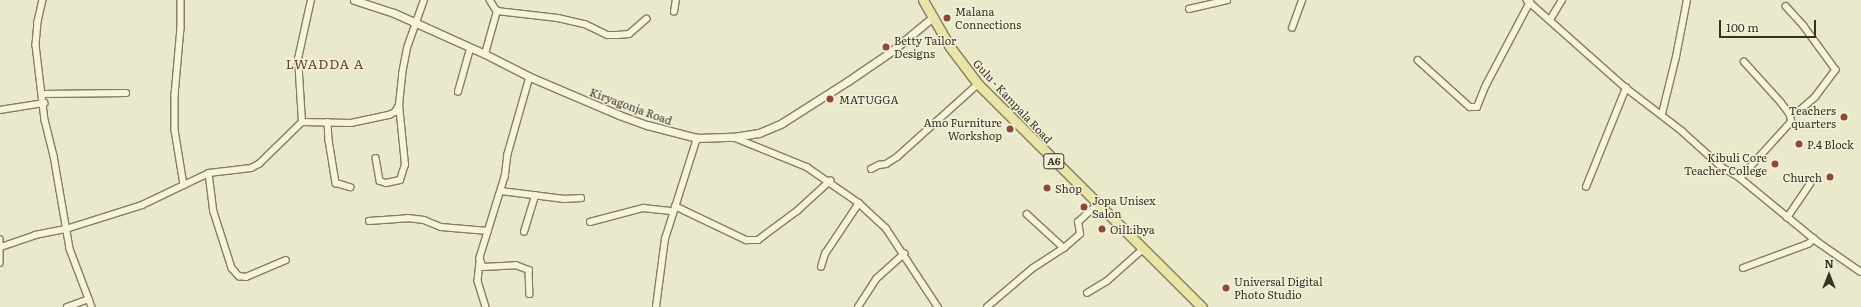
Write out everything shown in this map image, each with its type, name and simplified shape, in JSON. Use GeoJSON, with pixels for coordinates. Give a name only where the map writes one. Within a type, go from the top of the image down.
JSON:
{"type":"FeatureCollection","features":[{"type":"Feature","properties":{"kind":"main road","name":"Gulu - Kampala Road"},"geometry":{"type":"LineString","coordinates":[[923,0],[950,47],[978,84],[1202,307]]}},
{"type":"Feature","properties":{"kind":"street"},"geometry":{"type":"LineString","coordinates":[[43,0],[38,22],[36,45],[45,120],[54,156],[70,249],[92,307]]}},
{"type":"Feature","properties":{"kind":"street"},"geometry":{"type":"LineString","coordinates":[[180,0],[181,28],[175,95],[175,130],[184,185]]}},
{"type":"Feature","properties":{"kind":"street"},"geometry":{"type":"LineString","coordinates":[[302,122],[298,59],[311,0]]}},
{"type":"Feature","properties":{"kind":"street","name":"Kiryagonja Road"},"geometry":{"type":"LineString","coordinates":[[354,0],[379,7],[470,49],[485,54],[530,77],[640,123],[697,138],[733,138],[759,133],[782,123],[892,51],[933,17]]}},
{"type":"Feature","properties":{"kind":"street"},"geometry":{"type":"LineString","coordinates":[[376,158],[380,181],[386,183],[400,180],[405,165],[400,105],[402,74],[407,48],[424,0]]}},
{"type":"Feature","properties":{"kind":"street"},"geometry":{"type":"LineString","coordinates":[[485,54],[497,11],[490,0]]}},
{"type":"Feature","properties":{"kind":"street"},"geometry":{"type":"LineString","coordinates":[[674,12],[676,0]]}},
{"type":"Feature","properties":{"kind":"street"},"geometry":{"type":"LineString","coordinates":[[1189,9],[1227,0]]}},
{"type":"Feature","properties":{"kind":"street"},"geometry":{"type":"LineString","coordinates":[[1292,28],[1302,0]]}},
{"type":"Feature","properties":{"kind":"street"},"geometry":{"type":"LineString","coordinates":[[1550,20],[1562,0]]}},
{"type":"Feature","properties":{"kind":"street"},"geometry":{"type":"LineString","coordinates":[[1662,114],[1676,57],[1687,0]]}},
{"type":"Feature","properties":{"kind":"street"},"geometry":{"type":"LineString","coordinates":[[1418,60],[1470,107],[1476,107],[1528,1],[1626,88],[1662,114],[1722,167],[1740,178],[1787,218],[1850,267],[1861,272]]}},
{"type":"Feature","properties":{"kind":"street"},"geometry":{"type":"LineString","coordinates":[[1786,6],[1804,26],[1836,70],[1816,97],[1801,110],[1790,115]]}},
{"type":"Feature","properties":{"kind":"street"},"geometry":{"type":"LineString","coordinates":[[497,11],[558,18],[584,24],[608,35],[629,34],[646,19]]}},
{"type":"Feature","properties":{"kind":"street"},"geometry":{"type":"LineString","coordinates":[[458,92],[470,49]]}},
{"type":"Feature","properties":{"kind":"street"},"geometry":{"type":"LineString","coordinates":[[1740,178],[1789,125],[1790,115],[1744,62]]}},
{"type":"Feature","properties":{"kind":"street"},"geometry":{"type":"LineString","coordinates":[[486,307],[478,281],[480,262],[501,191],[508,154],[530,77]]}},
{"type":"Feature","properties":{"kind":"street"},"geometry":{"type":"LineString","coordinates":[[870,169],[886,164],[897,157],[978,84]]}},
{"type":"Feature","properties":{"kind":"street"},"geometry":{"type":"LineString","coordinates":[[1586,187],[1626,88]]}},
{"type":"Feature","properties":{"kind":"street"},"geometry":{"type":"LineString","coordinates":[[42,94],[126,93]]}},
{"type":"Feature","properties":{"kind":"street"},"geometry":{"type":"LineString","coordinates":[[0,110],[44,103]]}},
{"type":"Feature","properties":{"kind":"street"},"geometry":{"type":"LineString","coordinates":[[1,247],[35,235],[66,229],[142,205],[209,173],[251,168],[259,164],[302,122],[351,123],[377,119],[395,112],[400,105]]}},
{"type":"Feature","properties":{"kind":"street"},"geometry":{"type":"LineString","coordinates":[[328,122],[328,140],[336,183],[350,187]]}},
{"type":"Feature","properties":{"kind":"street"},"geometry":{"type":"LineString","coordinates":[[656,307],[665,239],[697,138]]}},
{"type":"Feature","properties":{"kind":"street"},"geometry":{"type":"LineString","coordinates":[[733,138],[807,167],[830,181],[859,203],[886,228],[938,307]]}},
{"type":"Feature","properties":{"kind":"street"},"geometry":{"type":"LineString","coordinates":[[209,173],[214,212],[232,268],[238,276],[246,277],[286,260]]}},
{"type":"Feature","properties":{"kind":"street"},"geometry":{"type":"LineString","coordinates":[[590,222],[643,208],[674,209],[746,240],[758,240],[797,211],[830,181]]}},
{"type":"Feature","properties":{"kind":"street"},"geometry":{"type":"LineString","coordinates":[[1787,218],[1810,184]]}},
{"type":"Feature","properties":{"kind":"street"},"geometry":{"type":"LineString","coordinates":[[501,191],[564,199],[581,198]]}},
{"type":"Feature","properties":{"kind":"street"},"geometry":{"type":"LineString","coordinates":[[524,232],[536,196]]}},
{"type":"Feature","properties":{"kind":"street"},"geometry":{"type":"LineString","coordinates":[[820,267],[825,254],[859,203]]}},
{"type":"Feature","properties":{"kind":"street"},"geometry":{"type":"LineString","coordinates":[[987,307],[1033,268],[1064,248],[1080,234],[1078,222],[1081,217],[1099,203]]}},
{"type":"Feature","properties":{"kind":"street"},"geometry":{"type":"LineString","coordinates":[[1027,214],[1064,248]]}},
{"type":"Feature","properties":{"kind":"street"},"geometry":{"type":"LineString","coordinates":[[369,221],[408,218],[424,220],[441,227],[488,231]]}},
{"type":"Feature","properties":{"kind":"street"},"geometry":{"type":"LineString","coordinates":[[0,238],[0,263]]}},
{"type":"Feature","properties":{"kind":"street"},"geometry":{"type":"LineString","coordinates":[[1743,268],[1808,244],[1814,239]]}},
{"type":"Feature","properties":{"kind":"street"},"geometry":{"type":"LineString","coordinates":[[1087,293],[1107,281],[1143,249]]}},
{"type":"Feature","properties":{"kind":"street"},"geometry":{"type":"LineString","coordinates":[[858,307],[876,279],[904,254]]}},
{"type":"Feature","properties":{"kind":"street"},"geometry":{"type":"LineString","coordinates":[[480,262],[483,266],[524,266],[529,270],[530,294]]}},
{"type":"Feature","properties":{"kind":"street"},"geometry":{"type":"LineString","coordinates":[[67,307],[89,299]]}},
{"type":"Feature","properties":{"kind":"place","name":"Malana Connections"},"geometry":{"type":"Point","coordinates":[947,18]}},
{"type":"Feature","properties":{"kind":"place","name":"Betty Tailor Designs"},"geometry":{"type":"Point","coordinates":[886,47]}},
{"type":"Feature","properties":{"kind":"place","name":"MATUGGA"},"geometry":{"type":"Point","coordinates":[830,99]}},
{"type":"Feature","properties":{"kind":"place","name":"Teachers quarters"},"geometry":{"type":"Point","coordinates":[1844,117]}},
{"type":"Feature","properties":{"kind":"place","name":"Amo Furniture Workshop"},"geometry":{"type":"Point","coordinates":[1010,129]}},
{"type":"Feature","properties":{"kind":"place","name":"P.4 Block"},"geometry":{"type":"Point","coordinates":[1799,144]}},
{"type":"Feature","properties":{"kind":"place","name":"Kibuli Core Teacher College"},"geometry":{"type":"Point","coordinates":[1775,164]}},
{"type":"Feature","properties":{"kind":"place","name":"Church"},"geometry":{"type":"Point","coordinates":[1830,177]}},
{"type":"Feature","properties":{"kind":"place","name":"Shop"},"geometry":{"type":"Point","coordinates":[1047,188]}},
{"type":"Feature","properties":{"kind":"place","name":"Jopa Unisex Salon"},"geometry":{"type":"Point","coordinates":[1084,207]}},
{"type":"Feature","properties":{"kind":"place","name":"OilLibya"},"geometry":{"type":"Point","coordinates":[1102,229]}},
{"type":"Feature","properties":{"kind":"place","name":"Universal Digital Photo Studio"},"geometry":{"type":"Point","coordinates":[1226,288]}},
{"type":"Feature","properties":{"kind":"district","name":"LWADDA A"},"geometry":{"type":"Point","coordinates":[325,64]}}]}
